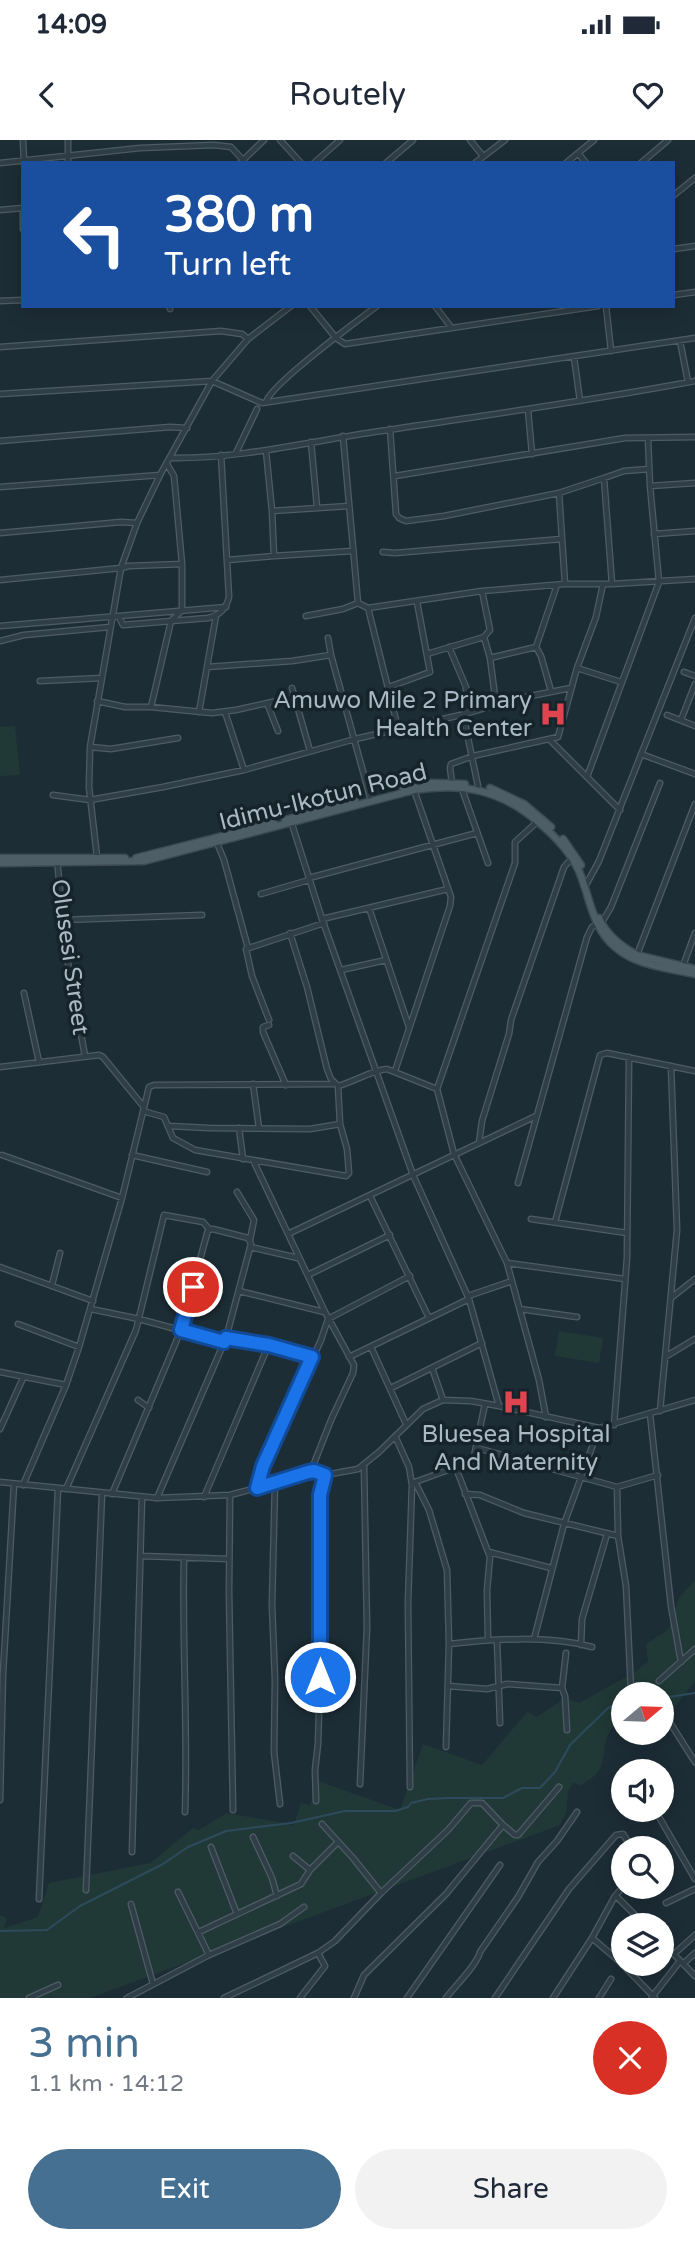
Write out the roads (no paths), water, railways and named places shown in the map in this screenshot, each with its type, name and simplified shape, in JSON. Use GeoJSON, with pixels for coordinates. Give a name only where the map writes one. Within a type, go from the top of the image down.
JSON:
{"type":"FeatureCollection","features":[{"type":"Feature","properties":{"kind":"main road"},"geometry":{"type":"LineString","coordinates":[[57,859],[147,856],[291,820],[414,785],[452,783],[478,786],[506,794],[524,804],[541,822],[559,834],[577,858],[599,924],[618,943],[637,955],[683,966],[695,972]]}},
{"type":"Feature","properties":{"kind":"main road","name":"Idimu-Ikotun Road"},"geometry":{"type":"LineString","coordinates":[[0,860],[135,862],[414,790],[462,788],[498,795],[541,822],[572,858],[609,942],[628,957],[695,972]]}},
{"type":"Feature","properties":{"kind":"street"},"geometry":{"type":"LineString","coordinates":[[23,140],[24,161],[140,148],[214,145],[231,147],[242,161],[264,140]]}},
{"type":"Feature","properties":{"kind":"street"},"geometry":{"type":"LineString","coordinates":[[68,140],[68,161]]}},
{"type":"Feature","properties":{"kind":"street"},"geometry":{"type":"LineString","coordinates":[[280,140],[299,161]]}},
{"type":"Feature","properties":{"kind":"street"},"geometry":{"type":"LineString","coordinates":[[316,161],[340,140]]}},
{"type":"Feature","properties":{"kind":"street"},"geometry":{"type":"LineString","coordinates":[[388,161],[413,140]]}},
{"type":"Feature","properties":{"kind":"street"},"geometry":{"type":"LineString","coordinates":[[470,140],[483,156]]}},
{"type":"Feature","properties":{"kind":"street"},"geometry":{"type":"LineString","coordinates":[[477,161],[505,140]]}},
{"type":"Feature","properties":{"kind":"street"},"geometry":{"type":"LineString","coordinates":[[568,161],[594,140]]}},
{"type":"Feature","properties":{"kind":"street"},"geometry":{"type":"LineString","coordinates":[[643,161],[668,140]]}},
{"type":"Feature","properties":{"kind":"street"},"geometry":{"type":"LineString","coordinates":[[578,153],[584,161]]}},
{"type":"Feature","properties":{"kind":"street"},"geometry":{"type":"LineString","coordinates":[[0,163],[21,161]]}},
{"type":"Feature","properties":{"kind":"street"},"geometry":{"type":"LineString","coordinates":[[675,194],[695,178]]}},
{"type":"Feature","properties":{"kind":"street"},"geometry":{"type":"LineString","coordinates":[[0,210],[21,209]]}},
{"type":"Feature","properties":{"kind":"street"},"geometry":{"type":"LineString","coordinates":[[675,249],[695,246]]}},
{"type":"Feature","properties":{"kind":"street"},"geometry":{"type":"LineString","coordinates":[[675,295],[695,292]]}},
{"type":"Feature","properties":{"kind":"street"},"geometry":{"type":"LineString","coordinates":[[0,301],[21,300]]}},
{"type":"Feature","properties":{"kind":"street"},"geometry":{"type":"LineString","coordinates":[[97,857],[90,800],[90,747],[121,568],[137,523],[160,475],[212,381],[248,339],[288,308]]}},
{"type":"Feature","properties":{"kind":"street"},"geometry":{"type":"LineString","coordinates":[[312,308],[336,338],[345,344],[576,308]]}},
{"type":"Feature","properties":{"kind":"street"},"geometry":{"type":"LineString","coordinates":[[266,402],[266,398],[278,386],[374,308]]}},
{"type":"Feature","properties":{"kind":"street"},"geometry":{"type":"LineString","coordinates":[[437,308],[451,327]]}},
{"type":"Feature","properties":{"kind":"street"},"geometry":{"type":"LineString","coordinates":[[606,308],[611,351]]}},
{"type":"Feature","properties":{"kind":"street"},"geometry":{"type":"LineString","coordinates":[[0,347],[221,331],[242,334],[248,339]]}},
{"type":"Feature","properties":{"kind":"street"},"geometry":{"type":"LineString","coordinates":[[0,394],[212,381],[262,403],[695,338]]}},
{"type":"Feature","properties":{"kind":"street"},"geometry":{"type":"LineString","coordinates":[[680,341],[688,382]]}},
{"type":"Feature","properties":{"kind":"street"},"geometry":{"type":"LineString","coordinates":[[574,357],[580,401]]}},
{"type":"Feature","properties":{"kind":"street"},"geometry":{"type":"LineString","coordinates":[[169,461],[266,450],[343,436],[528,410],[695,381]]}},
{"type":"Feature","properties":{"kind":"street"},"geometry":{"type":"LineString","coordinates":[[236,453],[257,409]]}},
{"type":"Feature","properties":{"kind":"street"},"geometry":{"type":"LineString","coordinates":[[528,410],[532,454]]}},
{"type":"Feature","properties":{"kind":"street"},"geometry":{"type":"LineString","coordinates":[[0,441],[170,427],[187,428]]}},
{"type":"Feature","properties":{"kind":"street"},"geometry":{"type":"LineString","coordinates":[[390,429],[396,514],[406,521],[559,493],[624,471],[649,469]]}},
{"type":"Feature","properties":{"kind":"street"},"geometry":{"type":"LineString","coordinates":[[343,436],[358,603]]}},
{"type":"Feature","properties":{"kind":"street"},"geometry":{"type":"LineString","coordinates":[[394,476],[625,438],[695,437]]}},
{"type":"Feature","properties":{"kind":"street"},"geometry":{"type":"LineString","coordinates":[[587,777],[659,582],[648,439]]}},
{"type":"Feature","properties":{"kind":"street"},"geometry":{"type":"LineString","coordinates":[[311,442],[317,507]]}},
{"type":"Feature","properties":{"kind":"street"},"geometry":{"type":"LineString","coordinates":[[266,450],[274,556]]}},
{"type":"Feature","properties":{"kind":"street"},"geometry":{"type":"LineString","coordinates":[[198,712],[216,616],[227,605],[228,560],[220,455]]}},
{"type":"Feature","properties":{"kind":"street"},"geometry":{"type":"LineString","coordinates":[[151,707],[171,621],[182,610],[182,564],[174,476],[169,461]]}},
{"type":"Feature","properties":{"kind":"street"},"geometry":{"type":"LineString","coordinates":[[0,487],[160,475]]}},
{"type":"Feature","properties":{"kind":"street"},"geometry":{"type":"LineString","coordinates":[[604,478],[612,584]]}},
{"type":"Feature","properties":{"kind":"street"},"geometry":{"type":"LineString","coordinates":[[650,486],[695,483]]}},
{"type":"Feature","properties":{"kind":"street"},"geometry":{"type":"LineString","coordinates":[[559,493],[565,584]]}},
{"type":"Feature","properties":{"kind":"street"},"geometry":{"type":"LineString","coordinates":[[272,511],[349,506]]}},
{"type":"Feature","properties":{"kind":"street"},"geometry":{"type":"LineString","coordinates":[[0,533],[121,522],[137,523]]}},
{"type":"Feature","properties":{"kind":"street"},"geometry":{"type":"LineString","coordinates":[[654,534],[695,531]]}},
{"type":"Feature","properties":{"kind":"street"},"geometry":{"type":"LineString","coordinates":[[383,552],[562,539]]}},
{"type":"Feature","properties":{"kind":"street"},"geometry":{"type":"LineString","coordinates":[[228,560],[352,551]]}},
{"type":"Feature","properties":{"kind":"street"},"geometry":{"type":"LineString","coordinates":[[0,580],[129,566],[182,564]]}},
{"type":"Feature","properties":{"kind":"street"},"geometry":{"type":"LineString","coordinates":[[306,616],[343,609],[358,603],[368,608],[482,591],[565,584],[695,579]]}},
{"type":"Feature","properties":{"kind":"street"},"geometry":{"type":"LineString","coordinates":[[452,783],[450,765],[473,756],[556,738],[560,733],[577,668],[596,617],[603,584]]}},
{"type":"Feature","properties":{"kind":"street"},"geometry":{"type":"LineString","coordinates":[[551,691],[536,647],[557,585]]}},
{"type":"Feature","properties":{"kind":"street"},"geometry":{"type":"LineString","coordinates":[[427,654],[484,637],[490,630],[482,591]]}},
{"type":"Feature","properties":{"kind":"street"},"geometry":{"type":"LineString","coordinates":[[389,687],[429,674],[431,669],[417,602]]}},
{"type":"Feature","properties":{"kind":"street"},"geometry":{"type":"LineString","coordinates":[[0,626],[227,605]]}},
{"type":"Feature","properties":{"kind":"street"},"geometry":{"type":"LineString","coordinates":[[202,608],[202,618]]}},
{"type":"Feature","properties":{"kind":"street"},"geometry":{"type":"LineString","coordinates":[[368,608],[398,728]]}},
{"type":"Feature","properties":{"kind":"street"},"geometry":{"type":"LineString","coordinates":[[119,617],[122,625],[216,616]]}},
{"type":"Feature","properties":{"kind":"street"},"geometry":{"type":"LineString","coordinates":[[587,883],[594,873],[620,810],[695,618]]}},
{"type":"Feature","properties":{"kind":"street"},"geometry":{"type":"LineString","coordinates":[[0,641],[24,635],[110,627]]}},
{"type":"Feature","properties":{"kind":"street"},"geometry":{"type":"LineString","coordinates":[[484,637],[490,658],[496,704]]}},
{"type":"Feature","properties":{"kind":"street"},"geometry":{"type":"LineString","coordinates":[[328,638],[370,797]]}},
{"type":"Feature","properties":{"kind":"street"},"geometry":{"type":"LineString","coordinates":[[449,647],[467,687],[464,714],[478,786]]}},
{"type":"Feature","properties":{"kind":"street"},"geometry":{"type":"LineString","coordinates":[[490,658],[536,647]]}},
{"type":"Feature","properties":{"kind":"street"},"geometry":{"type":"LineString","coordinates":[[207,667],[292,661],[331,655]]}},
{"type":"Feature","properties":{"kind":"street"},"geometry":{"type":"LineString","coordinates":[[577,668],[621,682]]}},
{"type":"Feature","properties":{"kind":"street"},"geometry":{"type":"LineString","coordinates":[[684,672],[695,676]]}},
{"type":"Feature","properties":{"kind":"street"},"geometry":{"type":"LineString","coordinates":[[40,681],[102,678]]}},
{"type":"Feature","properties":{"kind":"street"},"geometry":{"type":"LineString","coordinates":[[681,720],[695,684]]}},
{"type":"Feature","properties":{"kind":"street"},"geometry":{"type":"LineString","coordinates":[[292,688],[310,751]]}},
{"type":"Feature","properties":{"kind":"street"},"geometry":{"type":"LineString","coordinates":[[53,794],[90,800],[244,770],[398,728],[572,688]]}},
{"type":"Feature","properties":{"kind":"street"},"geometry":{"type":"LineString","coordinates":[[97,702],[125,707],[225,712],[294,697]]}},
{"type":"Feature","properties":{"kind":"street"},"geometry":{"type":"LineString","coordinates":[[267,703],[278,732]]}},
{"type":"Feature","properties":{"kind":"street"},"geometry":{"type":"LineString","coordinates":[[225,712],[244,770]]}},
{"type":"Feature","properties":{"kind":"street"},"geometry":{"type":"LineString","coordinates":[[667,715],[695,726]]}},
{"type":"Feature","properties":{"kind":"street"},"geometry":{"type":"LineString","coordinates":[[90,747],[111,749],[178,738]]}},
{"type":"Feature","properties":{"kind":"street"},"geometry":{"type":"LineString","coordinates":[[550,739],[620,810]]}},
{"type":"Feature","properties":{"kind":"street"},"geometry":{"type":"LineString","coordinates":[[641,754],[695,774]]}},
{"type":"Feature","properties":{"kind":"street"},"geometry":{"type":"LineString","coordinates":[[518,1183],[587,937],[592,927],[599,924],[611,907],[660,783]]}},
{"type":"Feature","properties":{"kind":"street"},"geometry":{"type":"LineString","coordinates":[[462,788],[488,863]]}},
{"type":"Feature","properties":{"kind":"street"},"geometry":{"type":"LineString","coordinates":[[395,1071],[451,897],[414,790]]}},
{"type":"Feature","properties":{"kind":"street"},"geometry":{"type":"LineString","coordinates":[[637,955],[695,804]]}},
{"type":"Feature","properties":{"kind":"street"},"geometry":{"type":"LineString","coordinates":[[291,820],[323,921],[413,1175],[469,1298],[499,1406]]}},
{"type":"Feature","properties":{"kind":"street"},"geometry":{"type":"LineString","coordinates":[[541,822],[515,842],[515,863],[437,1089],[454,1154],[507,1263],[547,1416]]}},
{"type":"Feature","properties":{"kind":"street"},"geometry":{"type":"LineString","coordinates":[[261,894],[477,833]]}},
{"type":"Feature","properties":{"kind":"street"},"geometry":{"type":"LineString","coordinates":[[217,843],[248,948],[246,951],[252,976],[269,1023],[263,1027],[263,1032],[286,1085]]}},
{"type":"Feature","properties":{"kind":"street"},"geometry":{"type":"LineString","coordinates":[[478,1143],[511,1020],[564,867],[572,858]]}},
{"type":"Feature","properties":{"kind":"street","name":"Olusesi Street"},"geometry":{"type":"LineString","coordinates":[[57,859],[66,952],[85,1056]]}},
{"type":"Feature","properties":{"kind":"street"},"geometry":{"type":"LineString","coordinates":[[248,948],[323,921],[448,889]]}},
{"type":"Feature","properties":{"kind":"street"},"geometry":{"type":"LineString","coordinates":[[369,908],[409,1027]]}},
{"type":"Feature","properties":{"kind":"street"},"geometry":{"type":"LineString","coordinates":[[62,920],[202,915]]}},
{"type":"Feature","properties":{"kind":"street"},"geometry":{"type":"LineString","coordinates":[[0,1066],[95,1055],[103,1057],[144,1109],[164,1117],[175,1140],[195,1150],[348,1176],[349,1161],[340,1124],[336,1085],[327,1069],[307,987],[290,933]]}},
{"type":"Feature","properties":{"kind":"street"},"geometry":{"type":"LineString","coordinates":[[683,966],[695,933]]}},
{"type":"Feature","properties":{"kind":"street"},"geometry":{"type":"LineString","coordinates":[[341,970],[386,960]]}},
{"type":"Feature","properties":{"kind":"street"},"geometry":{"type":"LineString","coordinates":[[24,993],[39,1062]]}},
{"type":"Feature","properties":{"kind":"street"},"geometry":{"type":"LineString","coordinates":[[555,1223],[600,1055],[607,1053],[695,1071]]}},
{"type":"Feature","properties":{"kind":"street"},"geometry":{"type":"LineString","coordinates":[[614,1425],[627,1233],[629,1057]]}},
{"type":"Feature","properties":{"kind":"street"},"geometry":{"type":"LineString","coordinates":[[660,1411],[677,1230],[671,1066]]}},
{"type":"Feature","properties":{"kind":"street"},"geometry":{"type":"LineString","coordinates":[[23,1485],[79,1348],[122,1198],[148,1089],[154,1085],[336,1085],[352,1083],[376,1071],[387,1069],[437,1089]]}},
{"type":"Feature","properties":{"kind":"street"},"geometry":{"type":"LineString","coordinates":[[253,1084],[259,1128]]}},
{"type":"Feature","properties":{"kind":"street"},"geometry":{"type":"LineString","coordinates":[[288,1234],[536,1116]]}},
{"type":"Feature","properties":{"kind":"street"},"geometry":{"type":"LineString","coordinates":[[169,1126],[310,1129],[340,1124]]}},
{"type":"Feature","properties":{"kind":"street"},"geometry":{"type":"LineString","coordinates":[[239,1128],[243,1159]]}},
{"type":"Feature","properties":{"kind":"street"},"geometry":{"type":"LineString","coordinates":[[2,1155],[122,1198]]}},
{"type":"Feature","properties":{"kind":"street"},"geometry":{"type":"LineString","coordinates":[[132,1155],[207,1172]]}},
{"type":"Feature","properties":{"kind":"street"},"geometry":{"type":"LineString","coordinates":[[254,1162],[328,1319],[354,1365],[311,1471]]}},
{"type":"Feature","properties":{"kind":"street"},"geometry":{"type":"LineString","coordinates":[[157,1498],[225,1340],[239,1291],[254,1220],[237,1192]]}},
{"type":"Feature","properties":{"kind":"street"},"geometry":{"type":"LineString","coordinates":[[371,1198],[429,1318]]}},
{"type":"Feature","properties":{"kind":"street"},"geometry":{"type":"LineString","coordinates":[[66,1489],[139,1319],[164,1215],[203,1222],[209,1229],[250,1240]]}},
{"type":"Feature","properties":{"kind":"street"},"geometry":{"type":"LineString","coordinates":[[531,1219],[627,1233]]}},
{"type":"Feature","properties":{"kind":"street"},"geometry":{"type":"LineString","coordinates":[[112,1494],[181,1330],[209,1229]]}},
{"type":"Feature","properties":{"kind":"street"},"geometry":{"type":"LineString","coordinates":[[308,1275],[390,1235]]}},
{"type":"Feature","properties":{"kind":"street"},"geometry":{"type":"LineString","coordinates":[[250,1247],[299,1258]]}},
{"type":"Feature","properties":{"kind":"street"},"geometry":{"type":"LineString","coordinates":[[52,1286],[61,1253]]}},
{"type":"Feature","properties":{"kind":"street"},"geometry":{"type":"LineString","coordinates":[[507,1263],[625,1279]]}},
{"type":"Feature","properties":{"kind":"street"},"geometry":{"type":"LineString","coordinates":[[0,1267],[93,1301]]}},
{"type":"Feature","properties":{"kind":"street"},"geometry":{"type":"LineString","coordinates":[[257,1488],[263,1466],[315,1355],[328,1319],[410,1276]]}},
{"type":"Feature","properties":{"kind":"street"},"geometry":{"type":"LineString","coordinates":[[671,1298],[695,1279]]}},
{"type":"Feature","properties":{"kind":"street"},"geometry":{"type":"LineString","coordinates":[[349,1357],[469,1298],[512,1281]]}},
{"type":"Feature","properties":{"kind":"street"},"geometry":{"type":"LineString","coordinates":[[239,1291],[325,1312]]}},
{"type":"Feature","properties":{"kind":"street"},"geometry":{"type":"LineString","coordinates":[[520,1308],[577,1317]]}},
{"type":"Feature","properties":{"kind":"street"},"geometry":{"type":"LineString","coordinates":[[90,1309],[225,1340],[269,1345],[315,1355]]}},
{"type":"Feature","properties":{"kind":"street"},"geometry":{"type":"LineString","coordinates":[[18,1324],[79,1348]]}},
{"type":"Feature","properties":{"kind":"street"},"geometry":{"type":"LineString","coordinates":[[665,1357],[695,1339]]}},
{"type":"Feature","properties":{"kind":"street"},"geometry":{"type":"LineString","coordinates":[[391,1388],[482,1343]]}},
{"type":"Feature","properties":{"kind":"street"},"geometry":{"type":"LineString","coordinates":[[203,1497],[269,1345]]}},
{"type":"Feature","properties":{"kind":"street"},"geometry":{"type":"LineString","coordinates":[[371,1347],[407,1424]]}},
{"type":"Feature","properties":{"kind":"street"},"geometry":{"type":"LineString","coordinates":[[432,1368],[443,1400]]}},
{"type":"Feature","properties":{"kind":"street"},"geometry":{"type":"LineString","coordinates":[[0,1372],[66,1385]]}},
{"type":"Feature","properties":{"kind":"street"},"geometry":{"type":"LineString","coordinates":[[0,1429],[23,1378]]}},
{"type":"Feature","properties":{"kind":"street"},"geometry":{"type":"LineString","coordinates":[[138,1400],[149,1408]]}},
{"type":"Feature","properties":{"kind":"street"},"geometry":{"type":"LineString","coordinates":[[0,1482],[157,1498],[230,1495],[311,1471],[325,1475],[351,1472],[364,1465],[423,1409],[443,1400],[499,1406],[599,1429],[695,1401]]}},
{"type":"Feature","properties":{"kind":"street"},"geometry":{"type":"LineString","coordinates":[[414,1483],[473,1461],[485,1404]]}},
{"type":"Feature","properties":{"kind":"street"},"geometry":{"type":"LineString","coordinates":[[650,1414],[671,1605],[681,1662]]}},
{"type":"Feature","properties":{"kind":"street"},"geometry":{"type":"LineString","coordinates":[[534,1639],[564,1524],[599,1429]]}},
{"type":"Feature","properties":{"kind":"street"},"geometry":{"type":"LineString","coordinates":[[395,1436],[414,1483],[429,1510],[447,1570],[449,1644],[446,1747]]}},
{"type":"Feature","properties":{"kind":"street"},"geometry":{"type":"LineString","coordinates":[[477,1448],[617,1487],[658,1475]]}},
{"type":"Feature","properties":{"kind":"street"},"geometry":{"type":"LineString","coordinates":[[360,1784],[367,1627],[364,1465]]}},
{"type":"Feature","properties":{"kind":"street"},"geometry":{"type":"LineString","coordinates":[[456,1468],[489,1551],[491,1563],[486,1597],[488,1640]]}},
{"type":"Feature","properties":{"kind":"street"},"geometry":{"type":"LineString","coordinates":[[316,1801],[320,1677],[320,1495],[325,1475]]}},
{"type":"Feature","properties":{"kind":"street"},"geometry":{"type":"LineString","coordinates":[[275,1483],[272,1605],[274,1752],[280,1804]]}},
{"type":"Feature","properties":{"kind":"street"},"geometry":{"type":"LineString","coordinates":[[410,1787],[408,1603],[414,1483]]}},
{"type":"Feature","properties":{"kind":"street"},"geometry":{"type":"LineString","coordinates":[[0,1800],[3,1674],[14,1484]]}},
{"type":"Feature","properties":{"kind":"street"},"geometry":{"type":"LineString","coordinates":[[617,1487],[618,1536],[626,1586],[631,1682]]}},
{"type":"Feature","properties":{"kind":"street"},"geometry":{"type":"LineString","coordinates":[[39,1899],[58,1489]]}},
{"type":"Feature","properties":{"kind":"street"},"geometry":{"type":"LineString","coordinates":[[86,1889],[102,1493]]}},
{"type":"Feature","properties":{"kind":"street"},"geometry":{"type":"LineString","coordinates":[[465,1494],[480,1495],[524,1513],[605,1535],[618,1536]]}},
{"type":"Feature","properties":{"kind":"street"},"geometry":{"type":"LineString","coordinates":[[230,1495],[233,1810]]}},
{"type":"Feature","properties":{"kind":"street"},"geometry":{"type":"LineString","coordinates":[[132,1852],[142,1497]]}},
{"type":"Feature","properties":{"kind":"street"},"geometry":{"type":"LineString","coordinates":[[581,1645],[583,1619],[605,1535]]}},
{"type":"Feature","properties":{"kind":"street"},"geometry":{"type":"LineString","coordinates":[[489,1551],[551,1568]]}},
{"type":"Feature","properties":{"kind":"street"},"geometry":{"type":"LineString","coordinates":[[142,1556],[229,1559]]}},
{"type":"Feature","properties":{"kind":"street"},"geometry":{"type":"LineString","coordinates":[[184,1559],[187,1751],[185,1812]]}},
{"type":"Feature","properties":{"kind":"street"},"geometry":{"type":"LineString","coordinates":[[449,1644],[534,1639],[592,1647]]}},
{"type":"Feature","properties":{"kind":"street"},"geometry":{"type":"LineString","coordinates":[[497,1640],[500,1723]]}},
{"type":"Feature","properties":{"kind":"street"},"geometry":{"type":"LineString","coordinates":[[659,1681],[695,1649]]}},
{"type":"Feature","properties":{"kind":"street"},"geometry":{"type":"LineString","coordinates":[[566,1653],[562,1689],[565,1696],[566,1730]]}},
{"type":"Feature","properties":{"kind":"street"},"geometry":{"type":"LineString","coordinates":[[448,1686],[480,1689],[499,1685],[562,1689]]}},
{"type":"Feature","properties":{"kind":"street"},"geometry":{"type":"LineString","coordinates":[[674,1728],[695,1762]]}},
{"type":"Feature","properties":{"kind":"street"},"geometry":{"type":"LineString","coordinates":[[224,1998],[318,1953],[335,1941],[448,1830],[471,1803],[482,1804],[503,1825],[518,1835],[559,1787]]}},
{"type":"Feature","properties":{"kind":"street"},"geometry":{"type":"LineString","coordinates":[[446,1998],[477,1962],[480,1952],[538,1862],[562,1835],[577,1812]]}},
{"type":"Feature","properties":{"kind":"street"},"geometry":{"type":"LineString","coordinates":[[662,1822],[695,1879]]}},
{"type":"Feature","properties":{"kind":"street"},"geometry":{"type":"LineString","coordinates":[[322,1824],[381,1893]]}},
{"type":"Feature","properties":{"kind":"street"},"geometry":{"type":"LineString","coordinates":[[354,1998],[364,1975],[446,1894],[503,1825]]}},
{"type":"Feature","properties":{"kind":"street"},"geometry":{"type":"LineString","coordinates":[[253,1837],[272,1878],[277,1896]]}},
{"type":"Feature","properties":{"kind":"street"},"geometry":{"type":"LineString","coordinates":[[495,1998],[569,1889],[611,1841]]}},
{"type":"Feature","properties":{"kind":"street"},"geometry":{"type":"LineString","coordinates":[[199,1932],[301,1884],[310,1870],[338,1842]]}},
{"type":"Feature","properties":{"kind":"street"},"geometry":{"type":"LineString","coordinates":[[211,1847],[237,1914]]}},
{"type":"Feature","properties":{"kind":"street"},"geometry":{"type":"LineString","coordinates":[[293,1856],[310,1870]]}},
{"type":"Feature","properties":{"kind":"street"},"geometry":{"type":"LineString","coordinates":[[407,1998],[500,1865]]}},
{"type":"Feature","properties":{"kind":"street"},"geometry":{"type":"LineString","coordinates":[[666,1903],[695,1889]]}},
{"type":"Feature","properties":{"kind":"street"},"geometry":{"type":"LineString","coordinates":[[178,1892],[209,1955]]}},
{"type":"Feature","properties":{"kind":"street"},"geometry":{"type":"LineString","coordinates":[[553,1998],[613,1899]]}},
{"type":"Feature","properties":{"kind":"street"},"geometry":{"type":"LineString","coordinates":[[618,1899],[633,1913]]}},
{"type":"Feature","properties":{"kind":"street"},"geometry":{"type":"LineString","coordinates":[[131,1904],[153,1984]]}},
{"type":"Feature","properties":{"kind":"street"},"geometry":{"type":"LineString","coordinates":[[127,1998],[209,1955],[280,1924],[304,1907]]}},
{"type":"Feature","properties":{"kind":"street"},"geometry":{"type":"LineString","coordinates":[[695,1935],[674,1954],[695,1976]]}},
{"type":"Feature","properties":{"kind":"street"},"geometry":{"type":"LineString","coordinates":[[592,1938],[615,1957],[653,1997],[681,1962],[695,1953]]}},
{"type":"Feature","properties":{"kind":"street"},"geometry":{"type":"LineString","coordinates":[[300,1998],[325,1966],[318,1953]]}},
{"type":"Feature","properties":{"kind":"street"},"geometry":{"type":"LineString","coordinates":[[599,1998],[611,1979]]}},
{"type":"Feature","properties":{"kind":"street"},"geometry":{"type":"LineString","coordinates":[[29,1998],[58,1985]]}},
{"type":"Feature","properties":{"kind":"waterway"},"geometry":{"type":"LineString","coordinates":[[674,1696],[695,1693]]}},
{"type":"Feature","properties":{"kind":"waterway"},"geometry":{"type":"LineString","coordinates":[[0,1931],[47,1930],[80,1906],[163,1864],[188,1847],[226,1831],[291,1823],[345,1811],[395,1811],[428,1799],[503,1798],[522,1788],[540,1788],[555,1772],[570,1745],[611,1707]]}},
{"type":"Feature","properties":{"kind":"place","name":"Amuwo Mile 2 Primary Health Center"},"geometry":{"type":"Point","coordinates":[553,714]}},
{"type":"Feature","properties":{"kind":"place","name":"Bluesea Hospital And Maternity"},"geometry":{"type":"Point","coordinates":[516,1402]}}]}
